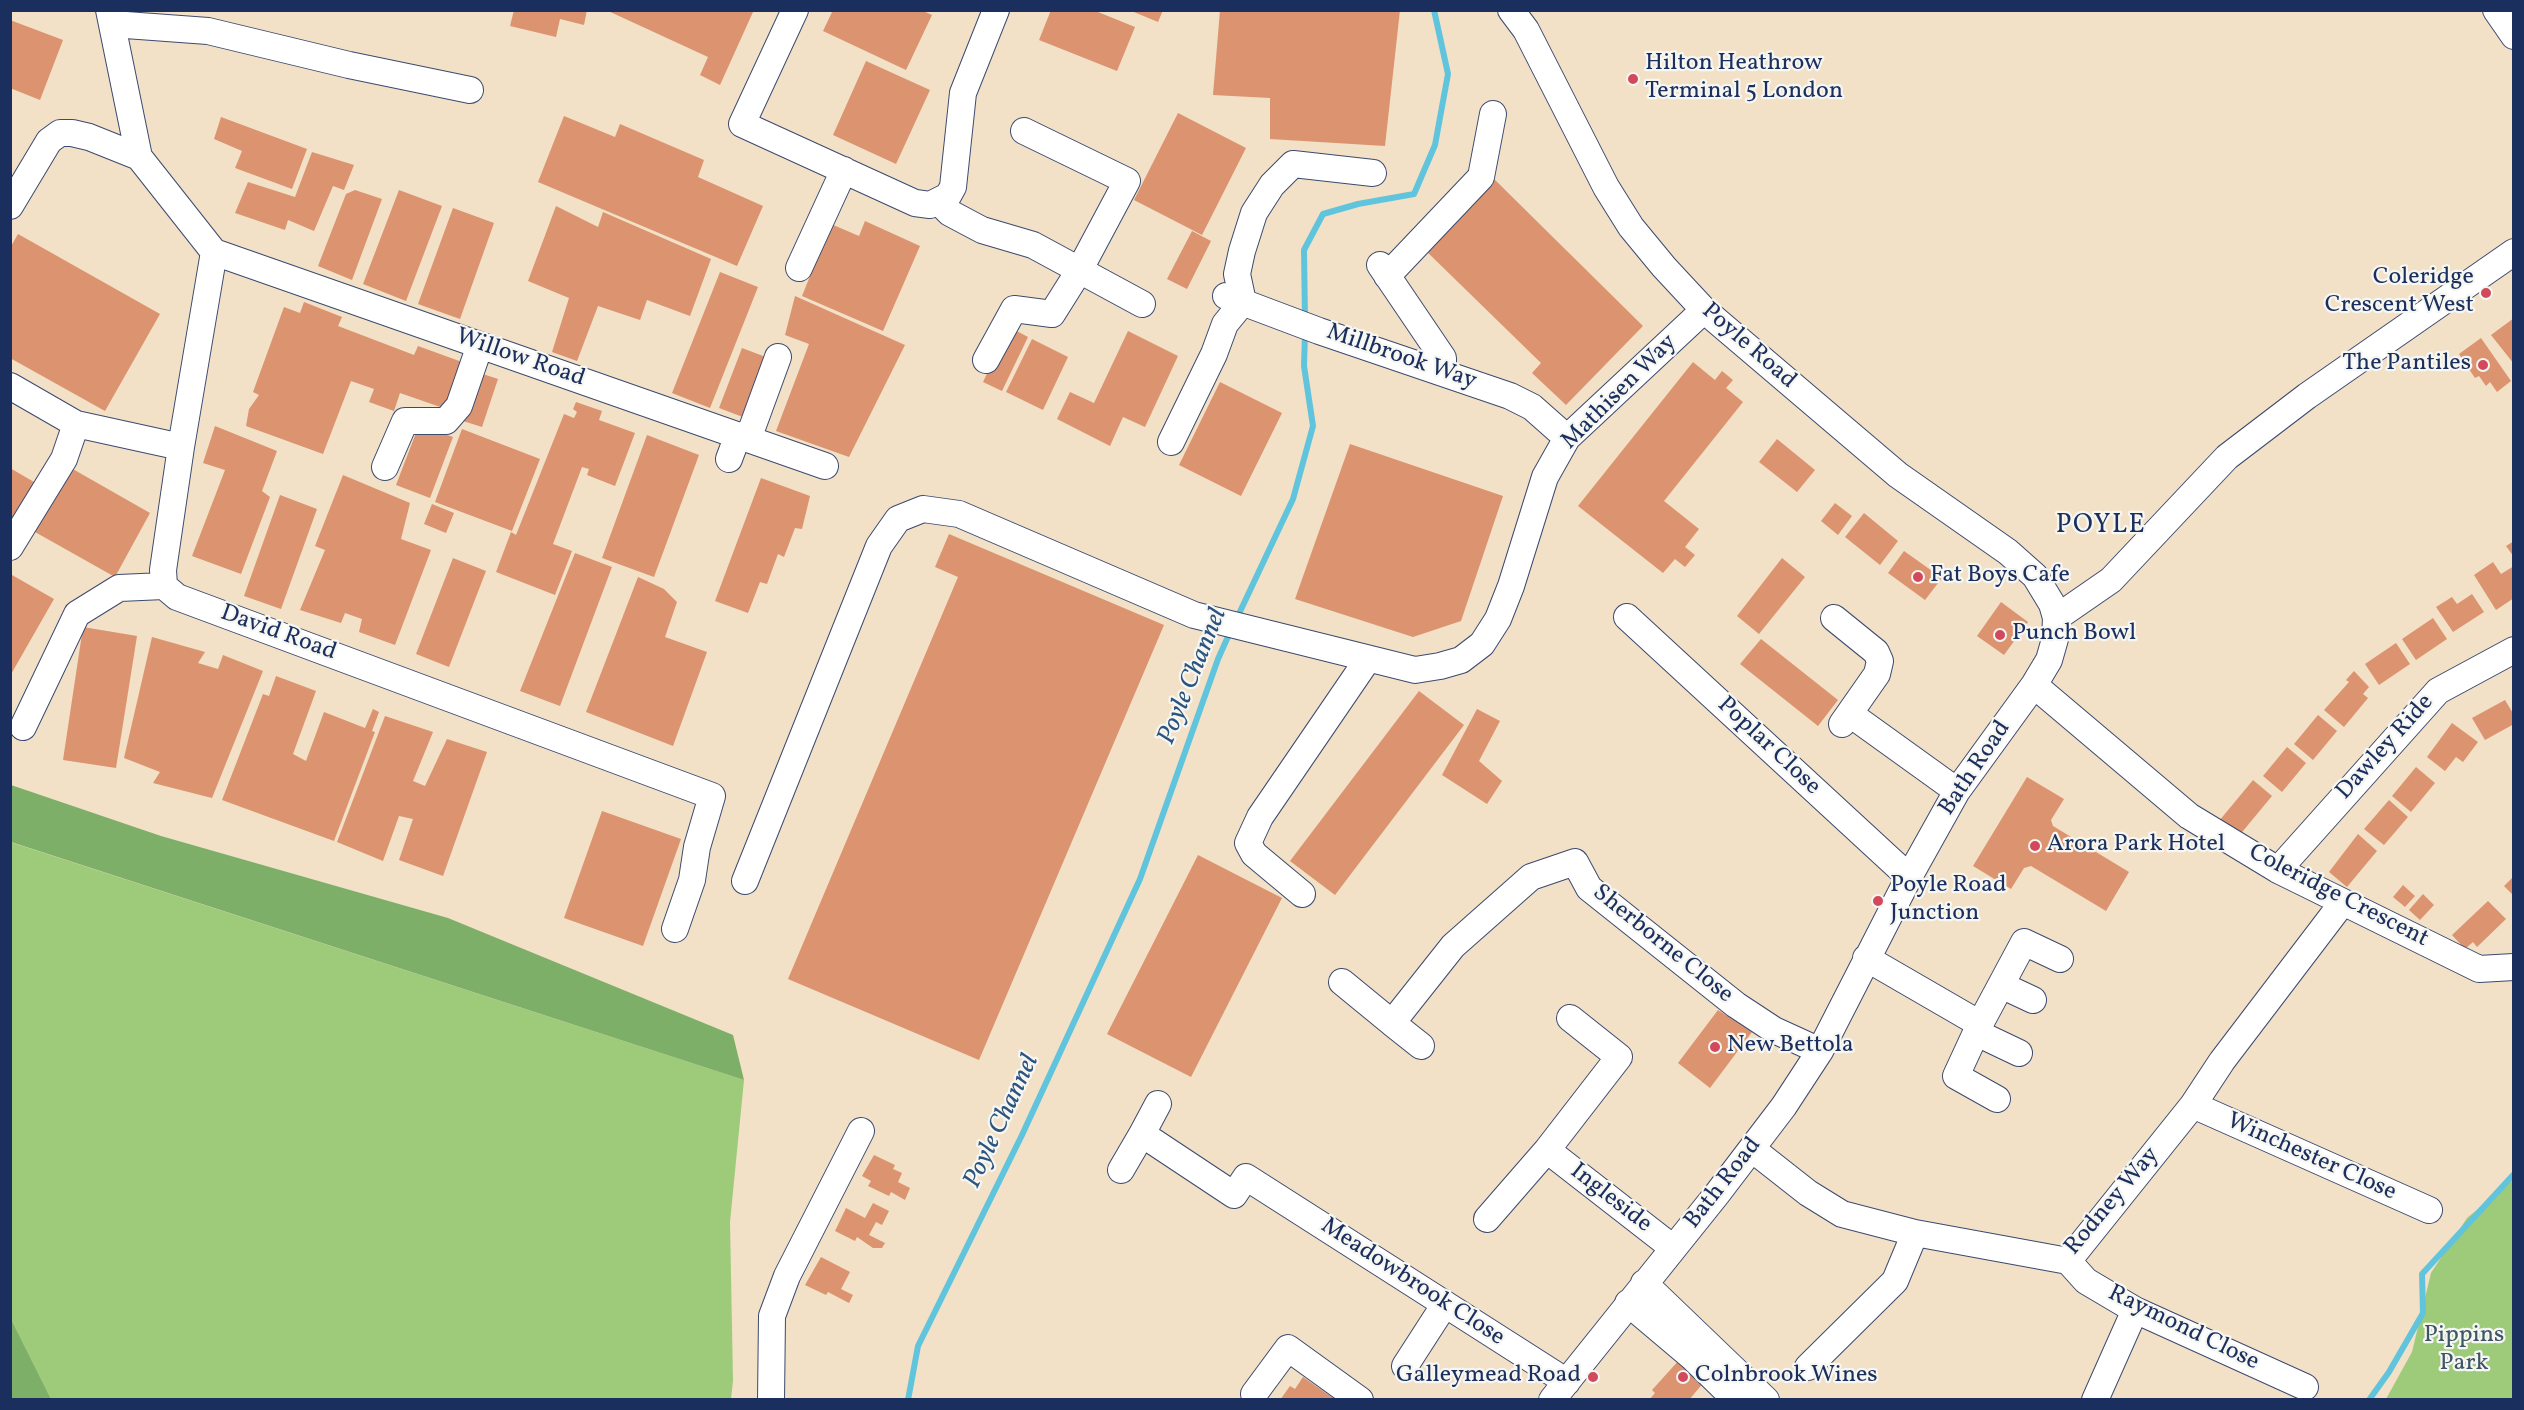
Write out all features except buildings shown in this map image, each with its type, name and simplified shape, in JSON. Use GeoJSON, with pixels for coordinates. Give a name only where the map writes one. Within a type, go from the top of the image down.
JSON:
{"type":"FeatureCollection","features":[{"type":"Feature","properties":{"kind":"street"},"geometry":{"type":"LineString","coordinates":[[795,10],[742,124],[915,203],[930,205],[948,196],[953,187],[963,93],[996,10]]}},
{"type":"Feature","properties":{"kind":"street","name":"Poyle Road"},"geometry":{"type":"LineString","coordinates":[[1511,10],[1526,30],[1606,187],[1631,227],[1664,267],[1704,310],[1898,475],[2008,552],[2035,576],[2052,604],[2056,618]]}},
{"type":"Feature","properties":{"kind":"street"},"geometry":{"type":"LineString","coordinates":[[2496,10],[2514,36]]}},
{"type":"Feature","properties":{"kind":"street"},"geometry":{"type":"LineString","coordinates":[[23,727],[77,614],[119,588],[164,586],[163,570],[181,447],[214,252],[139,157],[111,17],[208,31],[349,65],[470,90]]}},
{"type":"Feature","properties":{"kind":"street"},"geometry":{"type":"LineString","coordinates":[[1443,372],[1443,358],[1383,271],[1481,177],[1493,114]]}},
{"type":"Feature","properties":{"kind":"street"},"geometry":{"type":"LineString","coordinates":[[986,360],[1014,309],[1052,314],[1085,274],[1127,181],[1024,131]]}},
{"type":"Feature","properties":{"kind":"street"},"geometry":{"type":"LineString","coordinates":[[10,206],[49,141],[60,134],[72,133],[89,137],[139,157]]}},
{"type":"Feature","properties":{"kind":"street"},"geometry":{"type":"LineString","coordinates":[[1171,442],[1226,324],[1244,303],[1237,274],[1242,251],[1254,213],[1272,184],[1293,164],[1373,173]]}},
{"type":"Feature","properties":{"kind":"street"},"geometry":{"type":"LineString","coordinates":[[799,268],[843,170]]}},
{"type":"Feature","properties":{"kind":"street"},"geometry":{"type":"LineString","coordinates":[[939,202],[950,213],[982,230],[1033,245],[1142,304]]}},
{"type":"Feature","properties":{"kind":"street","name":"Willow Road"},"geometry":{"type":"LineString","coordinates":[[214,252],[825,466]]}},
{"type":"Feature","properties":{"kind":"street"},"geometry":{"type":"LineString","coordinates":[[2056,618],[2111,580],[2227,457],[2307,396],[2514,252]]}},
{"type":"Feature","properties":{"kind":"street","name":"Millbrook Way"},"geometry":{"type":"LineString","coordinates":[[1244,303],[1510,396],[1532,407],[1567,438]]}},
{"type":"Feature","properties":{"kind":"street","name":"Mathisen Way"},"geometry":{"type":"LineString","coordinates":[[745,881],[879,546],[898,519],[923,508],[959,514],[1194,615],[1368,659],[1415,670],[1461,660],[1482,644],[1498,619],[1511,586],[1545,477],[1567,438],[1704,310]]}},
{"type":"Feature","properties":{"kind":"street"},"geometry":{"type":"LineString","coordinates":[[385,467],[405,421],[446,421],[459,406],[480,345]]}},
{"type":"Feature","properties":{"kind":"street"},"geometry":{"type":"LineString","coordinates":[[729,459],[743,437],[778,357]]}},
{"type":"Feature","properties":{"kind":"street"},"geometry":{"type":"LineString","coordinates":[[10,386],[76,424],[181,447]]}},
{"type":"Feature","properties":{"kind":"street"},"geometry":{"type":"LineString","coordinates":[[10,547],[64,459],[76,424]]}},
{"type":"Feature","properties":{"kind":"street","name":"David Road"},"geometry":{"type":"LineString","coordinates":[[164,586],[177,597],[712,796],[697,847],[692,880],[675,929]]}},
{"type":"Feature","properties":{"kind":"street","name":"Poplar Close"},"geometry":{"type":"LineString","coordinates":[[1628,617],[1909,877]]}},
{"type":"Feature","properties":{"kind":"street"},"geometry":{"type":"LineString","coordinates":[[1834,618],[1876,652],[1880,661],[1877,674],[1846,719],[1957,791]]}},
{"type":"Feature","properties":{"kind":"street","name":"Bath Road"},"geometry":{"type":"LineString","coordinates":[[1559,1391],[1752,1149],[1820,1051],[1866,958],[1957,791],[2034,685],[2049,660],[2055,639],[2056,618]]}},
{"type":"Feature","properties":{"kind":"street","name":"Dawley Ride"},"geometry":{"type":"LineString","coordinates":[[2278,870],[2438,691],[2514,650]]}},
{"type":"Feature","properties":{"kind":"street"},"geometry":{"type":"LineString","coordinates":[[1302,894],[1254,854],[1248,843],[1260,817],[1368,659]]}},
{"type":"Feature","properties":{"kind":"street","name":"Coleridge Crescent"},"geometry":{"type":"LineString","coordinates":[[2034,685],[2189,816],[2278,870],[2479,969],[2514,967]]}},
{"type":"Feature","properties":{"kind":"street","name":"Sherborne Close"},"geometry":{"type":"LineString","coordinates":[[1392,1023],[1453,946],[1531,877],[1575,862],[1589,888],[1736,1005],[1774,1030],[1820,1051]]}},
{"type":"Feature","properties":{"kind":"street","name":"Rodney Way"},"geometry":{"type":"LineString","coordinates":[[1752,1149],[1808,1193],[1842,1214],[1915,1233],[2068,1261],[2193,1105],[2222,1061],[2343,902]]}},
{"type":"Feature","properties":{"kind":"street"},"geometry":{"type":"LineString","coordinates":[[1997,1099],[1956,1076],[2024,942],[2060,959]]}},
{"type":"Feature","properties":{"kind":"street"},"geometry":{"type":"LineString","coordinates":[[1866,958],[2019,1053]]}},
{"type":"Feature","properties":{"kind":"street"},"geometry":{"type":"LineString","coordinates":[[1342,982],[1421,1046]]}},
{"type":"Feature","properties":{"kind":"street"},"geometry":{"type":"LineString","coordinates":[[2001,985],[2033,1000]]}},
{"type":"Feature","properties":{"kind":"street","name":"Ingleside"},"geometry":{"type":"LineString","coordinates":[[1487,1219],[1547,1150],[1618,1057],[1570,1018]]}},
{"type":"Feature","properties":{"kind":"street"},"geometry":{"type":"LineString","coordinates":[[1121,1170],[1158,1104]]}},
{"type":"Feature","properties":{"kind":"street","name":"Winchester Close"},"geometry":{"type":"LineString","coordinates":[[2193,1105],[2429,1210]]}},
{"type":"Feature","properties":{"kind":"street"},"geometry":{"type":"LineString","coordinates":[[771,1400],[772,1316],[787,1276],[861,1131]]}},
{"type":"Feature","properties":{"kind":"street","name":"Meadowbrook Close"},"geometry":{"type":"LineString","coordinates":[[1142,1134],[1234,1195],[1246,1177],[1261,1176],[1445,1304],[1559,1391]]}},
{"type":"Feature","properties":{"kind":"street","name":"Ingleside"},"geometry":{"type":"LineString","coordinates":[[1547,1150],[1673,1248]]}},
{"type":"Feature","properties":{"kind":"street"},"geometry":{"type":"LineString","coordinates":[[1808,1367],[1895,1281],[1915,1233]]}},
{"type":"Feature","properties":{"kind":"street","name":"Raymond Close"},"geometry":{"type":"LineString","coordinates":[[2068,1261],[2085,1281],[2135,1310],[2306,1385]]}},
{"type":"Feature","properties":{"kind":"street"},"geometry":{"type":"LineString","coordinates":[[1644,1283],[1766,1400]]}},
{"type":"Feature","properties":{"kind":"street"},"geometry":{"type":"LineString","coordinates":[[1628,1303],[1692,1357],[1736,1400]]}},
{"type":"Feature","properties":{"kind":"street"},"geometry":{"type":"LineString","coordinates":[[1405,1366],[1445,1304]]}},
{"type":"Feature","properties":{"kind":"street"},"geometry":{"type":"LineString","coordinates":[[2095,1400],[2135,1310]]}},
{"type":"Feature","properties":{"kind":"street"},"geometry":{"type":"LineString","coordinates":[[1254,1394],[1288,1348],[1360,1400]]}},
{"type":"Feature","properties":{"kind":"green space"},"geometry":{"type":"Polygon","coordinates":[[[11,785],[161,836],[448,918],[733,1035],[744,1080],[11,842],[11,785]]]}},
{"type":"Feature","properties":{"kind":"green space"},"geometry":{"type":"Polygon","coordinates":[[[10,842],[744,1080],[730,1222],[733,1381],[731,1399],[51,1399],[11,1319],[10,842]]]}},
{"type":"Feature","properties":{"kind":"green space","name":"Pippins Park"},"geometry":{"type":"Polygon","coordinates":[[[2513,1180],[2513,1399],[2386,1399],[2412,1352],[2431,1273],[2467,1218],[2513,1180]]]}},
{"type":"Feature","properties":{"kind":"green space"},"geometry":{"type":"Polygon","coordinates":[[[11,1319],[51,1399],[11,1399],[11,1319]]]}},
{"type":"Feature","properties":{"kind":"waterway","name":"Poyle Channel"},"geometry":{"type":"LineString","coordinates":[[1305,319],[1304,250],[1323,214],[1358,204],[1414,194],[1435,145],[1448,74],[1434,10]]}},
{"type":"Feature","properties":{"kind":"waterway","name":"Poyle Channel"},"geometry":{"type":"LineString","coordinates":[[1237,618],[1293,499],[1313,426],[1304,366],[1305,333]]}},
{"type":"Feature","properties":{"kind":"waterway","name":"Poyle Channel"},"geometry":{"type":"LineString","coordinates":[[908,1400],[918,1346],[1022,1135],[1140,879],[1218,659],[1231,630]]}},
{"type":"Feature","properties":{"kind":"waterway"},"geometry":{"type":"LineString","coordinates":[[2369,1400],[2389,1372],[2423,1313],[2422,1274],[2514,1174]]}},
{"type":"Feature","properties":{"kind":"place","name":"Hilton Heathrow Terminal 5 London"},"geometry":{"type":"Point","coordinates":[1633,79]}},
{"type":"Feature","properties":{"kind":"place","name":"Coleridge Crescent West"},"geometry":{"type":"Point","coordinates":[2486,293]}},
{"type":"Feature","properties":{"kind":"place","name":"The Pantiles"},"geometry":{"type":"Point","coordinates":[2483,365]}},
{"type":"Feature","properties":{"kind":"place","name":"Fat Boys Cafe"},"geometry":{"type":"Point","coordinates":[1918,577]}},
{"type":"Feature","properties":{"kind":"place","name":"Punch Bowl"},"geometry":{"type":"Point","coordinates":[2000,635]}},
{"type":"Feature","properties":{"kind":"place","name":"Arora Park Hotel"},"geometry":{"type":"Point","coordinates":[2035,846]}},
{"type":"Feature","properties":{"kind":"place","name":"Poyle Road Junction"},"geometry":{"type":"Point","coordinates":[1878,901]}},
{"type":"Feature","properties":{"kind":"place","name":"New Bettola"},"geometry":{"type":"Point","coordinates":[1715,1047]}},
{"type":"Feature","properties":{"kind":"place","name":"Galleymead Road"},"geometry":{"type":"Point","coordinates":[1593,1377]}},
{"type":"Feature","properties":{"kind":"place","name":"Colnbrook Wines"},"geometry":{"type":"Point","coordinates":[1683,1377]}},
{"type":"Feature","properties":{"kind":"district","name":"POYLE"},"geometry":{"type":"Point","coordinates":[2101,527]}}]}
